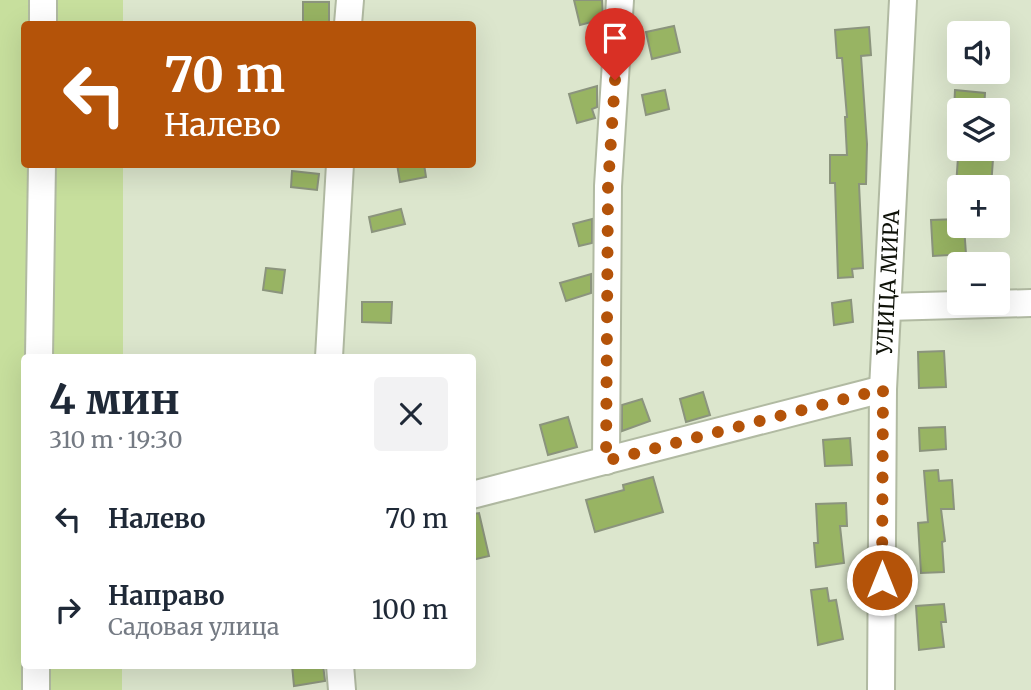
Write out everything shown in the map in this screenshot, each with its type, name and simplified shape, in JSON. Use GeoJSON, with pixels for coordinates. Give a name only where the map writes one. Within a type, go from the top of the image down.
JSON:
{"type":"FeatureCollection","features":[{"type":"Feature","properties":{"kind":"street"},"geometry":{"type":"LineString","coordinates":[[43,21],[44,0]]}},
{"type":"Feature","properties":{"kind":"street"},"geometry":{"type":"LineString","coordinates":[[348,21],[350,0]]}},
{"type":"Feature","properties":{"kind":"street"},"geometry":{"type":"LineString","coordinates":[[606,461],[608,186],[620,0]]}},
{"type":"Feature","properties":{"kind":"street","name":"УЛИЦА МИРА"},"geometry":{"type":"LineString","coordinates":[[881,690],[883,389],[903,0]]}},
{"type":"Feature","properties":{"kind":"street"},"geometry":{"type":"LineString","coordinates":[[39,354],[42,168]]}},
{"type":"Feature","properties":{"kind":"street"},"geometry":{"type":"LineString","coordinates":[[329,354],[340,168]]}},
{"type":"Feature","properties":{"kind":"street"},"geometry":{"type":"LineString","coordinates":[[887,307],[1031,303]]}},
{"type":"Feature","properties":{"kind":"street"},"geometry":{"type":"LineString","coordinates":[[476,494],[883,389]]}},
{"type":"Feature","properties":{"kind":"street"},"geometry":{"type":"LineString","coordinates":[[36,669],[36,690]]}},
{"type":"Feature","properties":{"kind":"street"},"geometry":{"type":"LineString","coordinates":[[340,669],[342,690]]}},
{"type":"Feature","properties":{"kind":"green space"},"geometry":{"type":"Polygon","coordinates":[[[0,0],[123,0],[123,21],[21,21],[21,168],[123,168],[123,354],[21,354],[21,669],[122,669],[122,690],[0,690],[0,0]]]}},
{"type":"Feature","properties":{"kind":"building"},"geometry":{"type":"Polygon","coordinates":[[[574,0],[602,0],[603,19],[580,25],[574,0]]]}},
{"type":"Feature","properties":{"kind":"building"},"geometry":{"type":"Polygon","coordinates":[[[303,2],[329,2],[329,21],[303,21],[303,2]]]}},
{"type":"Feature","properties":{"kind":"building"},"geometry":{"type":"Polygon","coordinates":[[[674,26],[680,52],[652,59],[646,32],[674,26]]]}},
{"type":"Feature","properties":{"kind":"building"},"geometry":{"type":"Polygon","coordinates":[[[869,27],[871,55],[861,56],[867,144],[866,184],[859,184],[863,268],[852,269],[853,277],[838,278],[835,183],[830,183],[830,155],[847,155],[847,117],[842,58],[837,58],[835,30],[869,27]]]}},
{"type":"Feature","properties":{"kind":"building"},"geometry":{"type":"Polygon","coordinates":[[[597,86],[597,107],[592,109],[595,118],[577,123],[569,94],[597,86]]]}},
{"type":"Feature","properties":{"kind":"building"},"geometry":{"type":"Polygon","coordinates":[[[665,90],[669,109],[646,115],[642,95],[665,90]]]}},
{"type":"Feature","properties":{"kind":"building"},"geometry":{"type":"Polygon","coordinates":[[[955,90],[985,93],[985,98],[955,98],[955,90]]]}},
{"type":"Feature","properties":{"kind":"building"},"geometry":{"type":"Polygon","coordinates":[[[958,161],[993,161],[992,175],[957,175],[958,161]]]}},
{"type":"Feature","properties":{"kind":"building"},"geometry":{"type":"Polygon","coordinates":[[[398,168],[425,168],[426,177],[400,182],[398,168]]]}},
{"type":"Feature","properties":{"kind":"building"},"geometry":{"type":"Polygon","coordinates":[[[292,171],[319,174],[317,190],[291,187],[292,171]]]}},
{"type":"Feature","properties":{"kind":"building"},"geometry":{"type":"Polygon","coordinates":[[[401,209],[405,224],[372,232],[369,217],[401,209]]]}},
{"type":"Feature","properties":{"kind":"building"},"geometry":{"type":"Polygon","coordinates":[[[592,219],[592,243],[579,246],[573,224],[592,219]]]}},
{"type":"Feature","properties":{"kind":"building"},"geometry":{"type":"Polygon","coordinates":[[[947,219],[947,238],[965,238],[966,252],[947,252],[947,255],[933,256],[931,220],[947,219]]]}},
{"type":"Feature","properties":{"kind":"building"},"geometry":{"type":"Polygon","coordinates":[[[266,268],[285,270],[282,293],[263,290],[266,268]]]}},
{"type":"Feature","properties":{"kind":"building"},"geometry":{"type":"Polygon","coordinates":[[[591,274],[591,293],[566,301],[560,283],[591,274]]]}},
{"type":"Feature","properties":{"kind":"building"},"geometry":{"type":"Polygon","coordinates":[[[851,300],[853,322],[834,325],[832,303],[851,300]]]}},
{"type":"Feature","properties":{"kind":"building"},"geometry":{"type":"Polygon","coordinates":[[[362,302],[392,302],[391,323],[362,322],[362,302]]]}},
{"type":"Feature","properties":{"kind":"building"},"geometry":{"type":"Polygon","coordinates":[[[944,351],[946,387],[919,388],[918,352],[944,351]]]}},
{"type":"Feature","properties":{"kind":"building"},"geometry":{"type":"Polygon","coordinates":[[[703,392],[710,415],[686,422],[680,399],[703,392]]]}},
{"type":"Feature","properties":{"kind":"building"},"geometry":{"type":"Polygon","coordinates":[[[642,399],[650,421],[622,431],[622,405],[642,399]]]}},
{"type":"Feature","properties":{"kind":"building"},"geometry":{"type":"Polygon","coordinates":[[[568,417],[577,447],[548,455],[540,425],[568,417]]]}},
{"type":"Feature","properties":{"kind":"building"},"geometry":{"type":"Polygon","coordinates":[[[945,427],[946,449],[920,451],[919,428],[945,427]]]}},
{"type":"Feature","properties":{"kind":"building"},"geometry":{"type":"Polygon","coordinates":[[[850,438],[852,465],[825,466],[823,440],[850,438]]]}},
{"type":"Feature","properties":{"kind":"building"},"geometry":{"type":"Polygon","coordinates":[[[938,470],[939,481],[952,480],[954,509],[941,509],[945,541],[942,542],[944,572],[921,573],[918,523],[928,522],[924,471],[938,470]]]}},
{"type":"Feature","properties":{"kind":"building"},"geometry":{"type":"Polygon","coordinates":[[[653,477],[663,512],[595,532],[586,500],[624,490],[623,485],[653,477]]]}},
{"type":"Feature","properties":{"kind":"building"},"geometry":{"type":"Polygon","coordinates":[[[846,503],[847,526],[840,526],[844,563],[816,567],[816,504],[846,503]]]}},
{"type":"Feature","properties":{"kind":"building"},"geometry":{"type":"Polygon","coordinates":[[[476,513],[479,513],[489,556],[476,559],[476,513]]]}},
{"type":"Feature","properties":{"kind":"building"},"geometry":{"type":"Polygon","coordinates":[[[827,588],[829,601],[836,600],[843,639],[818,645],[811,590],[827,588]]]}},
{"type":"Feature","properties":{"kind":"building"},"geometry":{"type":"Polygon","coordinates":[[[944,604],[946,622],[941,622],[944,647],[919,650],[916,606],[944,604]]]}},
{"type":"Feature","properties":{"kind":"building"},"geometry":{"type":"Polygon","coordinates":[[[292,669],[324,669],[325,681],[294,686],[292,669]]]}},
{"type":"Feature","properties":{"kind":"route"},"geometry":{"type":"LineString","coordinates":[[615,80],[608,186],[606,461],[883,389],[882,580]]}}]}
